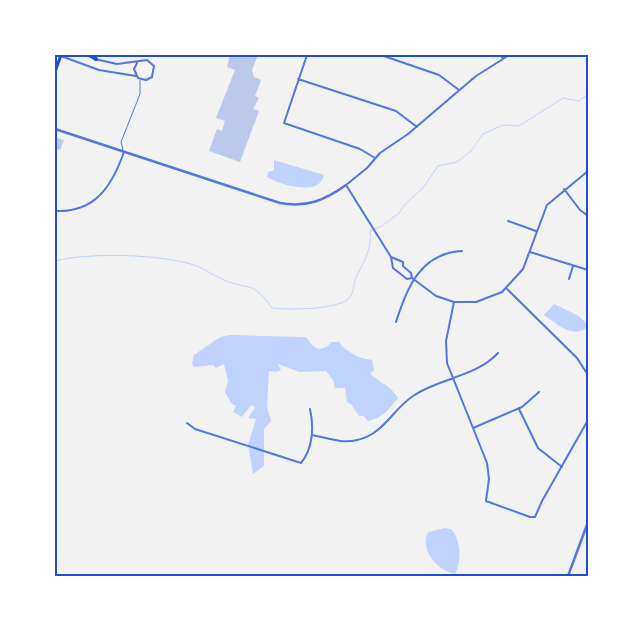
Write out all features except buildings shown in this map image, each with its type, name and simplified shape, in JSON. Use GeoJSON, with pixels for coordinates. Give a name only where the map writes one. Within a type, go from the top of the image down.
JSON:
{"type":"FeatureCollection","features":[{"type":"Feature","properties":{"kind":"highway"},"geometry":{"type":"LineString","coordinates":[[90,55],[96,59]]}},
{"type":"Feature","properties":{"kind":"main road"},"geometry":{"type":"LineString","coordinates":[[55,72],[60,55]]}},
{"type":"Feature","properties":{"kind":"street"},"geometry":{"type":"LineString","coordinates":[[60,55],[99,70],[136,76],[140,79],[149,79],[155,69],[150,61],[143,60],[137,63],[117,64],[85,55]]}},
{"type":"Feature","properties":{"kind":"street"},"geometry":{"type":"LineString","coordinates":[[307,55],[284,120],[287,126],[360,150],[375,158]]}},
{"type":"Feature","properties":{"kind":"street"},"geometry":{"type":"LineString","coordinates":[[381,55],[439,75],[459,90]]}},
{"type":"Feature","properties":{"kind":"street"},"geometry":{"type":"LineString","coordinates":[[501,55],[503,59]]}},
{"type":"Feature","properties":{"kind":"street"},"geometry":{"type":"LineString","coordinates":[[55,130],[266,199],[292,206],[318,202],[367,168],[375,158],[417,127],[459,90],[484,70],[508,55]]}},
{"type":"Feature","properties":{"kind":"street"},"geometry":{"type":"LineString","coordinates":[[136,76],[134,69],[137,63]]}},
{"type":"Feature","properties":{"kind":"street"},"geometry":{"type":"LineString","coordinates":[[298,79],[389,108],[405,116],[417,127]]}},
{"type":"Feature","properties":{"kind":"street"},"geometry":{"type":"LineString","coordinates":[[55,211],[75,210],[94,202],[109,186],[124,152]]}},
{"type":"Feature","properties":{"kind":"street"},"geometry":{"type":"LineString","coordinates":[[392,257],[403,262],[403,266],[411,273],[413,278],[436,296],[454,302],[476,302],[494,297],[507,288],[520,275],[547,205],[588,171]]}},
{"type":"Feature","properties":{"kind":"street"},"geometry":{"type":"LineString","coordinates":[[346,184],[392,257],[393,268],[407,279],[413,278]]}},
{"type":"Feature","properties":{"kind":"street"},"geometry":{"type":"LineString","coordinates":[[564,189],[580,210],[588,216]]}},
{"type":"Feature","properties":{"kind":"street"},"geometry":{"type":"LineString","coordinates":[[508,220],[536,230]]}},
{"type":"Feature","properties":{"kind":"street"},"geometry":{"type":"LineString","coordinates":[[396,322],[405,292],[413,278],[432,259],[448,253],[462,251]]}},
{"type":"Feature","properties":{"kind":"street"},"geometry":{"type":"LineString","coordinates":[[530,252],[588,270]]}},
{"type":"Feature","properties":{"kind":"street"},"geometry":{"type":"LineString","coordinates":[[397,271],[403,266]]}},
{"type":"Feature","properties":{"kind":"street"},"geometry":{"type":"LineString","coordinates":[[569,279],[573,266]]}},
{"type":"Feature","properties":{"kind":"street"},"geometry":{"type":"LineString","coordinates":[[507,288],[577,358],[588,375]]}},
{"type":"Feature","properties":{"kind":"street"},"geometry":{"type":"LineString","coordinates":[[454,302],[446,348],[452,379],[488,463],[489,485],[485,498],[486,501],[530,517],[536,517],[542,501],[588,420]]}},
{"type":"Feature","properties":{"kind":"street"},"geometry":{"type":"LineString","coordinates":[[312,435],[340,441],[356,441],[370,436],[381,429],[414,395],[488,362],[498,353]]}},
{"type":"Feature","properties":{"kind":"street"},"geometry":{"type":"LineString","coordinates":[[474,428],[519,409],[539,392]]}},
{"type":"Feature","properties":{"kind":"street"},"geometry":{"type":"LineString","coordinates":[[519,409],[538,448],[562,467]]}},
{"type":"Feature","properties":{"kind":"street"},"geometry":{"type":"LineString","coordinates":[[187,423],[195,429],[301,463],[312,435],[313,424],[310,410]]}},
{"type":"Feature","properties":{"kind":"street"},"geometry":{"type":"LineString","coordinates":[[568,576],[588,524]]}},
{"type":"Feature","properties":{"kind":"lane"},"geometry":{"type":"LineString","coordinates":[[124,152],[122,142],[140,94],[140,79]]}},
{"type":"Feature","properties":{"kind":"water"},"geometry":{"type":"Polygon","coordinates":[[[274,160],[324,175],[321,182],[315,186],[290,186],[267,177],[268,172],[274,170],[274,160]]]}},
{"type":"Feature","properties":{"kind":"water"},"geometry":{"type":"Polygon","coordinates":[[[554,304],[579,316],[586,323],[586,328],[581,331],[570,331],[559,326],[544,315],[554,304]]]}},
{"type":"Feature","properties":{"kind":"water"},"geometry":{"type":"Polygon","coordinates":[[[230,335],[306,337],[315,348],[320,349],[328,346],[331,342],[339,342],[345,349],[354,354],[372,360],[374,370],[370,374],[391,389],[398,398],[382,415],[368,421],[364,416],[359,416],[351,404],[347,402],[345,388],[335,388],[333,380],[326,371],[300,372],[278,364],[281,370],[277,372],[269,371],[267,407],[271,421],[264,429],[264,466],[253,474],[248,445],[256,419],[248,418],[255,408],[253,405],[250,406],[242,417],[233,412],[236,406],[231,403],[225,392],[228,381],[224,364],[216,368],[213,365],[194,367],[192,364],[194,355],[220,337],[230,335]]]}},
{"type":"Feature","properties":{"kind":"water"},"geometry":{"type":"Polygon","coordinates":[[[445,528],[451,529],[459,545],[459,563],[455,574],[436,564],[426,546],[428,532],[445,528]]]}},
{"type":"Feature","properties":{"kind":"waterway"},"geometry":{"type":"LineString","coordinates":[[55,261],[106,255],[165,259],[197,266],[224,280],[251,288],[260,293],[272,308],[301,309],[326,307],[336,304],[345,301],[352,294],[356,278],[369,248],[370,231],[382,226],[399,213],[406,203],[423,188],[438,166],[457,162],[471,151],[483,134],[503,125],[519,126],[563,98],[579,101],[588,94]]}}]}
